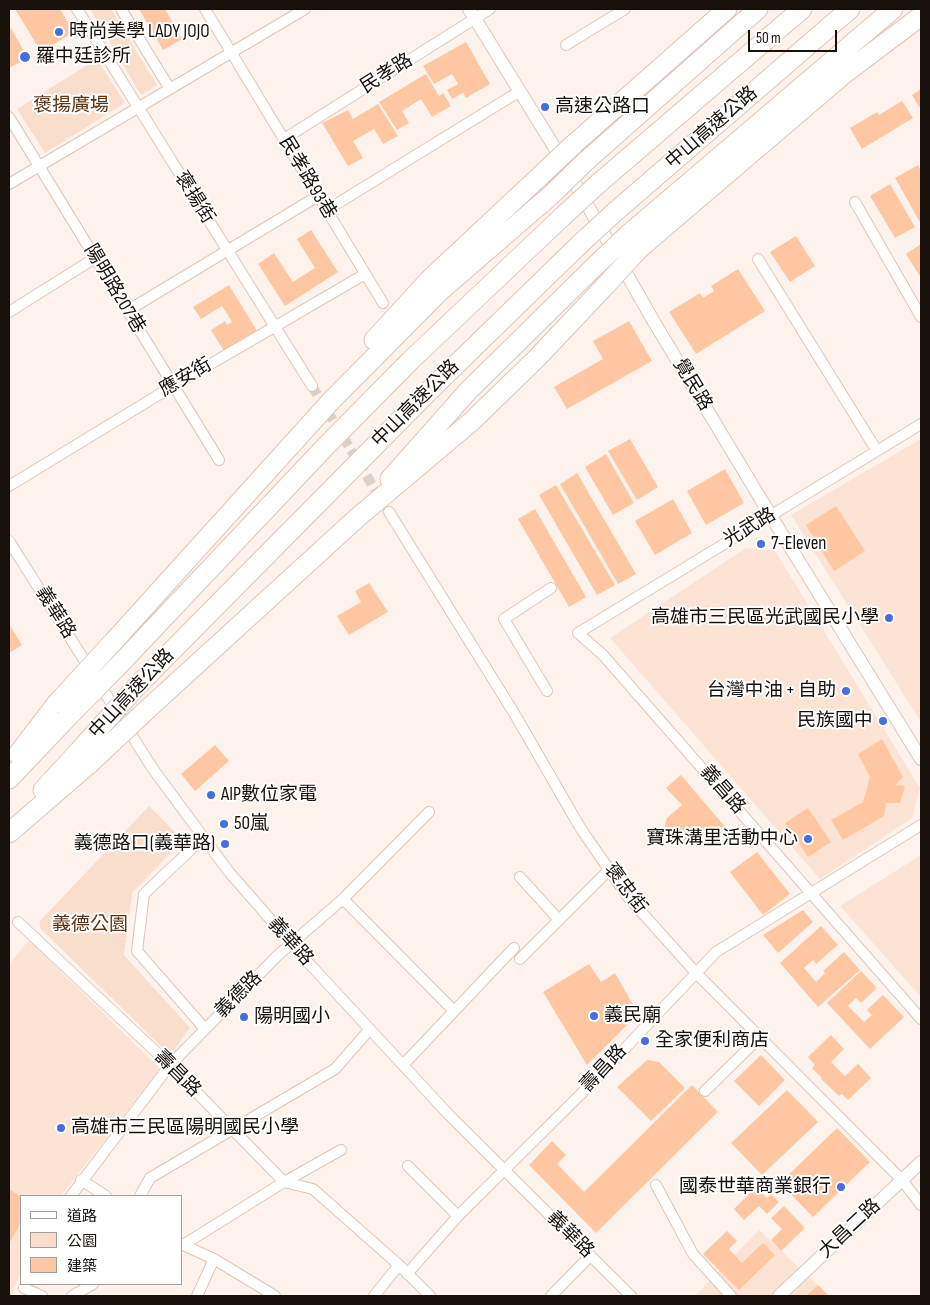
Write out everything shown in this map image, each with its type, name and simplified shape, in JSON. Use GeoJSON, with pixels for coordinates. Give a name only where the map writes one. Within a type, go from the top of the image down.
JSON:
{"type":"FeatureCollection","features":[{"type":"Feature","properties":{"kind":"highway"},"geometry":{"type":"LineString","coordinates":[[330,402],[365,350],[430,279],[574,144],[727,9]]}},
{"type":"Feature","properties":{"kind":"highway"},"geometry":{"type":"LineString","coordinates":[[9,767],[57,703],[330,402],[440,291],[550,196],[585,162],[758,9]]}},
{"type":"Feature","properties":{"kind":"highway","name":"中山高速公路"},"geometry":{"type":"LineString","coordinates":[[9,780],[361,410],[599,183],[802,9]]}},
{"type":"Feature","properties":{"kind":"highway","name":"中山高速公路"},"geometry":{"type":"LineString","coordinates":[[9,828],[84,757],[137,686],[428,391],[616,211],[850,9]]}},
{"type":"Feature","properties":{"kind":"highway"},"geometry":{"type":"LineString","coordinates":[[357,518],[468,391],[594,267],[630,233],[893,9]]}},
{"type":"Feature","properties":{"kind":"highway"},"geometry":{"type":"LineString","coordinates":[[9,833],[84,757],[152,706],[357,518],[472,421],[536,359],[640,248],[844,74],[921,16]]}},
{"type":"Feature","properties":{"kind":"street","name":"褒揚街"},"geometry":{"type":"LineString","coordinates":[[77,9],[274,328],[312,386]]}},
{"type":"Feature","properties":{"kind":"street"},"geometry":{"type":"LineString","coordinates":[[121,9],[170,89]]}},
{"type":"Feature","properties":{"kind":"street","name":"民孝路93巷"},"geometry":{"type":"LineString","coordinates":[[205,9],[383,303]]}},
{"type":"Feature","properties":{"kind":"street"},"geometry":{"type":"LineString","coordinates":[[9,184],[305,9]]}},
{"type":"Feature","properties":{"kind":"street","name":"民孝路"},"geometry":{"type":"LineString","coordinates":[[284,139],[472,13],[490,9]]}},
{"type":"Feature","properties":{"kind":"street"},"geometry":{"type":"LineString","coordinates":[[566,45],[626,9]]}},
{"type":"Feature","properties":{"kind":"street","name":"覺民路"},"geometry":{"type":"LineString","coordinates":[[472,13],[520,91],[654,322],[921,759]]}},
{"type":"Feature","properties":{"kind":"street"},"geometry":{"type":"LineString","coordinates":[[327,210],[520,91]]}},
{"type":"Feature","properties":{"kind":"street","name":"陽明路207巷"},"geometry":{"type":"LineString","coordinates":[[9,117],[219,460]]}},
{"type":"Feature","properties":{"kind":"street"},"geometry":{"type":"LineString","coordinates":[[127,311],[318,196]]}},
{"type":"Feature","properties":{"kind":"street"},"geometry":{"type":"LineString","coordinates":[[855,202],[921,317]]}},
{"type":"Feature","properties":{"kind":"street"},"geometry":{"type":"LineString","coordinates":[[9,312],[95,258]]}},
{"type":"Feature","properties":{"kind":"street"},"geometry":{"type":"LineString","coordinates":[[758,259],[877,450]]}},
{"type":"Feature","properties":{"kind":"street","name":"應安街"},"geometry":{"type":"LineString","coordinates":[[9,486],[173,386],[365,274]]}},
{"type":"Feature","properties":{"kind":"street","name":"光武路"},"geometry":{"type":"LineString","coordinates":[[578,633],[921,424]]}},
{"type":"Feature","properties":{"kind":"street","name":"褒忠街"},"geometry":{"type":"LineString","coordinates":[[389,512],[514,713],[581,829],[628,897],[697,974],[902,1180],[921,1204]]}},
{"type":"Feature","properties":{"kind":"street","name":"義華路"},"geometry":{"type":"LineString","coordinates":[[9,541],[153,769],[229,872],[292,944],[449,1115],[631,1296]]}},
{"type":"Feature","properties":{"kind":"street"},"geometry":{"type":"LineString","coordinates":[[548,691],[504,619],[551,588]]}},
{"type":"Feature","properties":{"kind":"street","name":"義昌路"},"geometry":{"type":"LineString","coordinates":[[578,633],[603,655],[921,1019]]}},
{"type":"Feature","properties":{"kind":"street","name":"義德路"},"geometry":{"type":"LineString","coordinates":[[72,1195],[81,1180],[170,1065],[292,944],[343,900],[428,812]]}},
{"type":"Feature","properties":{"kind":"street","name":"壽昌路"},"geometry":{"type":"LineString","coordinates":[[407,1274],[458,1216],[506,1170],[697,974],[716,952],[921,825]]}},
{"type":"Feature","properties":{"kind":"street"},"geometry":{"type":"LineString","coordinates":[[203,838],[144,894],[137,951],[205,1029]]}},
{"type":"Feature","properties":{"kind":"street"},"geometry":{"type":"LineString","coordinates":[[520,959],[609,870]]}},
{"type":"Feature","properties":{"kind":"street"},"geometry":{"type":"LineString","coordinates":[[520,877],[559,920]]}},
{"type":"Feature","properties":{"kind":"street"},"geometry":{"type":"LineString","coordinates":[[343,900],[454,1011]]}},
{"type":"Feature","properties":{"kind":"street","name":"壽昌路"},"geometry":{"type":"LineString","coordinates":[[18,922],[170,1065],[231,1130],[284,1182]]}},
{"type":"Feature","properties":{"kind":"street"},"geometry":{"type":"LineString","coordinates":[[403,1065],[514,948]]}},
{"type":"Feature","properties":{"kind":"street"},"geometry":{"type":"LineString","coordinates":[[141,1195],[150,1178],[335,1069],[370,1029]]}},
{"type":"Feature","properties":{"kind":"street"},"geometry":{"type":"LineString","coordinates":[[705,1091],[760,1037]]}},
{"type":"Feature","properties":{"kind":"street"},"geometry":{"type":"LineString","coordinates":[[182,1245],[284,1182],[341,1150]]}},
{"type":"Feature","properties":{"kind":"street","name":"大昌二路"},"geometry":{"type":"LineString","coordinates":[[779,1296],[921,1162]]}},
{"type":"Feature","properties":{"kind":"street"},"geometry":{"type":"LineString","coordinates":[[408,1166],[458,1216]]}},
{"type":"Feature","properties":{"kind":"street"},"geometry":{"type":"LineString","coordinates":[[81,1180],[104,1195]]}},
{"type":"Feature","properties":{"kind":"street"},"geometry":{"type":"LineString","coordinates":[[284,1182],[313,1188],[399,1265],[430,1296]]}},
{"type":"Feature","properties":{"kind":"street"},"geometry":{"type":"LineString","coordinates":[[656,1185],[693,1254],[731,1296]]}},
{"type":"Feature","properties":{"kind":"street"},"geometry":{"type":"LineString","coordinates":[[182,1245],[214,1259],[275,1296]]}},
{"type":"Feature","properties":{"kind":"street"},"geometry":{"type":"LineString","coordinates":[[551,1296],[590,1256]]}},
{"type":"Feature","properties":{"kind":"street"},"geometry":{"type":"LineString","coordinates":[[197,1296],[214,1259]]}},
{"type":"Feature","properties":{"kind":"street"},"geometry":{"type":"LineString","coordinates":[[374,1296],[399,1265]]}},
{"type":"Feature","properties":{"kind":"street"},"geometry":{"type":"LineString","coordinates":[[72,1296],[91,1285]]}},
{"type":"Feature","properties":{"kind":"street"},"geometry":{"type":"LineString","coordinates":[[23,1289],[42,1296]]}},
{"type":"Feature","properties":{"kind":"shaded area","name":"高雄市三民區光武國民小學"},"geometry":{"type":"Polygon","coordinates":[[[921,439],[921,722],[791,515],[921,439]]]}},
{"type":"Feature","properties":{"kind":"shaded area"},"geometry":{"type":"Polygon","coordinates":[[[746,548],[775,551],[920,788],[912,818],[820,879],[610,638],[746,548]]]}},
{"type":"Feature","properties":{"kind":"shaded area"},"geometry":{"type":"Polygon","coordinates":[[[921,855],[921,997],[840,906],[921,855]]]}},
{"type":"Feature","properties":{"kind":"shaded area","name":"高雄市三民區陽明國民小學"},"geometry":{"type":"Polygon","coordinates":[[[29,940],[160,1069],[62,1195],[20,1195],[20,1275],[11,1296],[9,1296],[9,964],[29,940]]]}},
{"type":"Feature","properties":{"kind":"shaded area"},"geometry":{"type":"Polygon","coordinates":[[[759,1230],[829,1296],[695,1296],[759,1230]]]}},
{"type":"Feature","properties":{"kind":"green space"},"geometry":{"type":"Polygon","coordinates":[[[90,9],[111,9],[157,85],[141,95],[90,9]]]}},
{"type":"Feature","properties":{"kind":"green space","name":"褒揚廣場"},"geometry":{"type":"Polygon","coordinates":[[[97,59],[125,103],[45,153],[17,109],[97,59]]]}},
{"type":"Feature","properties":{"kind":"green space","name":"義德公園"},"geometry":{"type":"Polygon","coordinates":[[[149,806],[183,840],[132,893],[124,955],[190,1028],[170,1055],[40,928],[40,921],[149,806]]]}},
{"type":"Feature","properties":{"kind":"building"},"geometry":{"type":"Polygon","coordinates":[[[15,9],[60,9],[74,32],[41,52],[15,9]]]}},
{"type":"Feature","properties":{"kind":"building"},"geometry":{"type":"Polygon","coordinates":[[[139,9],[165,9],[182,39],[163,50],[139,9]]]}},
{"type":"Feature","properties":{"kind":"building"},"geometry":{"type":"Polygon","coordinates":[[[9,25],[28,58],[9,68],[9,25]]]}},
{"type":"Feature","properties":{"kind":"building"},"geometry":{"type":"Polygon","coordinates":[[[466,42],[490,84],[466,98],[463,93],[452,99],[447,90],[458,84],[452,74],[434,84],[423,66],[466,42]]]}},
{"type":"Feature","properties":{"kind":"building"},"geometry":{"type":"Polygon","coordinates":[[[426,74],[439,96],[443,93],[451,106],[432,117],[421,99],[402,111],[409,123],[397,130],[379,102],[426,74]]]}},
{"type":"Feature","properties":{"kind":"building"},"geometry":{"type":"Polygon","coordinates":[[[921,89],[921,110],[912,95],[921,89]]]}},
{"type":"Feature","properties":{"kind":"building"},"geometry":{"type":"Polygon","coordinates":[[[902,101],[913,118],[862,149],[850,128],[877,112],[879,115],[902,101]]]}},
{"type":"Feature","properties":{"kind":"building"},"geometry":{"type":"Polygon","coordinates":[[[378,104],[398,136],[383,144],[374,129],[353,141],[363,158],[348,166],[322,123],[348,110],[353,119],[378,104]]]}},
{"type":"Feature","properties":{"kind":"building"},"geometry":{"type":"Polygon","coordinates":[[[918,165],[921,171],[921,224],[895,178],[918,165]]]}},
{"type":"Feature","properties":{"kind":"building"},"geometry":{"type":"Polygon","coordinates":[[[890,184],[915,227],[895,238],[870,196],[890,184]]]}},
{"type":"Feature","properties":{"kind":"building"},"geometry":{"type":"Polygon","coordinates":[[[311,230],[338,272],[285,306],[258,264],[274,253],[293,282],[315,268],[297,239],[311,230]]]}},
{"type":"Feature","properties":{"kind":"building"},"geometry":{"type":"Polygon","coordinates":[[[796,236],[815,266],[790,282],[770,252],[796,236]]]}},
{"type":"Feature","properties":{"kind":"building"},"geometry":{"type":"Polygon","coordinates":[[[921,244],[921,278],[906,254],[921,244]]]}},
{"type":"Feature","properties":{"kind":"building"},"geometry":{"type":"Polygon","coordinates":[[[738,269],[765,311],[696,354],[669,312],[700,293],[703,298],[714,291],[711,286],[738,269]]]}},
{"type":"Feature","properties":{"kind":"building"},"geometry":{"type":"Polygon","coordinates":[[[229,285],[257,331],[224,351],[211,330],[225,321],[227,325],[232,322],[222,306],[201,319],[193,307],[229,285]]]}},
{"type":"Feature","properties":{"kind":"building"},"geometry":{"type":"Polygon","coordinates":[[[629,321],[652,361],[567,409],[554,387],[603,359],[593,341],[629,321]]]}},
{"type":"Feature","properties":{"kind":"building"},"geometry":{"type":"Polygon","coordinates":[[[630,439],[658,487],[637,500],[608,451],[630,439]]]}},
{"type":"Feature","properties":{"kind":"building"},"geometry":{"type":"Polygon","coordinates":[[[606,454],[634,503],[613,515],[585,467],[606,454]]]}},
{"type":"Feature","properties":{"kind":"building"},"geometry":{"type":"Polygon","coordinates":[[[725,469],[744,503],[706,525],[687,491],[725,469]]]}},
{"type":"Feature","properties":{"kind":"building"},"geometry":{"type":"Polygon","coordinates":[[[577,473],[636,574],[618,584],[560,484],[577,473]]]}},
{"type":"Feature","properties":{"kind":"building"},"geometry":{"type":"Polygon","coordinates":[[[556,485],[615,585],[597,595],[539,495],[556,485]]]}},
{"type":"Feature","properties":{"kind":"building"},"geometry":{"type":"Polygon","coordinates":[[[673,499],[692,533],[655,555],[635,521],[673,499]]]}},
{"type":"Feature","properties":{"kind":"building"},"geometry":{"type":"Polygon","coordinates":[[[836,506],[865,551],[834,571],[806,525],[836,506]]]}},
{"type":"Feature","properties":{"kind":"building"},"geometry":{"type":"Polygon","coordinates":[[[535,509],[586,597],[569,607],[518,519],[535,509]]]}},
{"type":"Feature","properties":{"kind":"building"},"geometry":{"type":"Polygon","coordinates":[[[369,583],[388,612],[349,635],[337,616],[361,602],[355,591],[369,583]]]}},
{"type":"Feature","properties":{"kind":"building"},"geometry":{"type":"Polygon","coordinates":[[[9,624],[22,645],[9,653],[9,624]]]}},
{"type":"Feature","properties":{"kind":"building"},"geometry":{"type":"Polygon","coordinates":[[[882,739],[903,777],[895,785],[905,786],[900,803],[886,803],[884,816],[843,840],[831,820],[863,802],[870,777],[858,754],[882,739]]]}},
{"type":"Feature","properties":{"kind":"building"},"geometry":{"type":"Polygon","coordinates":[[[215,745],[229,761],[195,791],[181,774],[215,745]]]}},
{"type":"Feature","properties":{"kind":"building"},"geometry":{"type":"Polygon","coordinates":[[[681,775],[726,828],[712,841],[701,828],[686,841],[664,828],[667,818],[682,805],[666,788],[681,775]]]}},
{"type":"Feature","properties":{"kind":"building"},"geometry":{"type":"Polygon","coordinates":[[[808,808],[831,842],[808,857],[785,823],[808,808]]]}},
{"type":"Feature","properties":{"kind":"building"},"geometry":{"type":"Polygon","coordinates":[[[757,852],[790,894],[763,915],[730,872],[757,852]]]}},
{"type":"Feature","properties":{"kind":"building"},"geometry":{"type":"Polygon","coordinates":[[[803,910],[813,922],[778,953],[763,935],[803,910]]]}},
{"type":"Feature","properties":{"kind":"building"},"geometry":{"type":"Polygon","coordinates":[[[821,926],[838,945],[816,964],[813,960],[804,968],[816,982],[825,973],[823,971],[844,952],[860,970],[818,1007],[780,963],[821,926]]]}},
{"type":"Feature","properties":{"kind":"building","name":"義民廟"},"geometry":{"type":"Polygon","coordinates":[[[589,964],[601,982],[615,973],[637,1012],[624,1020],[627,1025],[587,1065],[543,992],[589,964]]]}},
{"type":"Feature","properties":{"kind":"building"},"geometry":{"type":"Polygon","coordinates":[[[861,971],[877,988],[861,1003],[856,998],[848,1006],[864,1022],[872,1015],[867,1010],[883,995],[904,1017],[870,1049],[827,1003],[861,971]]]}},
{"type":"Feature","properties":{"kind":"building"},"geometry":{"type":"Polygon","coordinates":[[[831,1035],[844,1049],[831,1062],[845,1076],[858,1064],[871,1078],[848,1100],[842,1094],[839,1096],[821,1079],[812,1068],[815,1065],[808,1057],[831,1035]]]}},
{"type":"Feature","properties":{"kind":"building"},"geometry":{"type":"Polygon","coordinates":[[[761,1055],[785,1080],[759,1106],[734,1081],[761,1055]]]}},
{"type":"Feature","properties":{"kind":"building"},"geometry":{"type":"Polygon","coordinates":[[[647,1060],[659,1062],[685,1088],[651,1121],[617,1087],[647,1060]]]}},
{"type":"Feature","properties":{"kind":"building"},"geometry":{"type":"Polygon","coordinates":[[[692,1085],[718,1112],[596,1233],[529,1165],[552,1141],[566,1155],[557,1164],[584,1192],[692,1085]]]}},
{"type":"Feature","properties":{"kind":"building"},"geometry":{"type":"Polygon","coordinates":[[[787,1090],[818,1122],[762,1175],[731,1143],[787,1090]]]}},
{"type":"Feature","properties":{"kind":"building"},"geometry":{"type":"Polygon","coordinates":[[[837,1128],[870,1162],[813,1217],[780,1183],[837,1128]]]}},
{"type":"Feature","properties":{"kind":"building"},"geometry":{"type":"Polygon","coordinates":[[[756,1187],[767,1198],[771,1194],[779,1202],[767,1214],[759,1206],[744,1220],[734,1209],[756,1187]]]}},
{"type":"Feature","properties":{"kind":"building"},"geometry":{"type":"Polygon","coordinates":[[[9,1189],[20,1196],[20,1224],[9,1244],[9,1189]]]}},
{"type":"Feature","properties":{"kind":"building"},"geometry":{"type":"Polygon","coordinates":[[[784,1206],[805,1228],[781,1251],[771,1240],[782,1229],[771,1218],[784,1206]]]}},
{"type":"Feature","properties":{"kind":"building"},"geometry":{"type":"Polygon","coordinates":[[[727,1231],[737,1241],[729,1249],[742,1263],[763,1243],[775,1255],[739,1290],[703,1254],[727,1231]]]}},
{"type":"Feature","properties":{"kind":"building"},"geometry":{"type":"Polygon","coordinates":[[[818,1285],[829,1296],[806,1296],[818,1285]]]}},
{"type":"Feature","properties":{"kind":"tunnel"},"geometry":{"type":"LineString","coordinates":[[312,386],[382,501]]}},
{"type":"Feature","properties":{"kind":"place","name":"時尚美學 LADY JOJO"},"geometry":{"type":"Point","coordinates":[59,32]}},
{"type":"Feature","properties":{"kind":"place","name":"羅中廷診所"},"geometry":{"type":"Point","coordinates":[25,57]}},
{"type":"Feature","properties":{"kind":"place","name":"高速公路口"},"geometry":{"type":"Point","coordinates":[545,107]}},
{"type":"Feature","properties":{"kind":"place","name":"7-Eleven"},"geometry":{"type":"Point","coordinates":[761,544]}},
{"type":"Feature","properties":{"kind":"place","name":"高雄市三民區光武國民小學"},"geometry":{"type":"Point","coordinates":[889,618]}},
{"type":"Feature","properties":{"kind":"place","name":"台灣中油 + 自助"},"geometry":{"type":"Point","coordinates":[846,691]}},
{"type":"Feature","properties":{"kind":"place","name":"民族國中"},"geometry":{"type":"Point","coordinates":[883,721]}},
{"type":"Feature","properties":{"kind":"place","name":"AIP數位家電"},"geometry":{"type":"Point","coordinates":[211,795]}},
{"type":"Feature","properties":{"kind":"place","name":"50嵐"},"geometry":{"type":"Point","coordinates":[224,824]}},
{"type":"Feature","properties":{"kind":"place","name":"寶珠溝里活動中心"},"geometry":{"type":"Point","coordinates":[808,839]}},
{"type":"Feature","properties":{"kind":"place","name":"義德路口(義華路)"},"geometry":{"type":"Point","coordinates":[225,844]}},
{"type":"Feature","properties":{"kind":"place","name":"義民廟"},"geometry":{"type":"Point","coordinates":[594,1016]}},
{"type":"Feature","properties":{"kind":"place","name":"陽明國小"},"geometry":{"type":"Point","coordinates":[244,1017]}},
{"type":"Feature","properties":{"kind":"place","name":"全家便利商店"},"geometry":{"type":"Point","coordinates":[645,1041]}},
{"type":"Feature","properties":{"kind":"place","name":"高雄市三民區陽明國民小學"},"geometry":{"type":"Point","coordinates":[61,1128]}},
{"type":"Feature","properties":{"kind":"place","name":"國泰世華商業銀行"},"geometry":{"type":"Point","coordinates":[841,1187]}}]}
